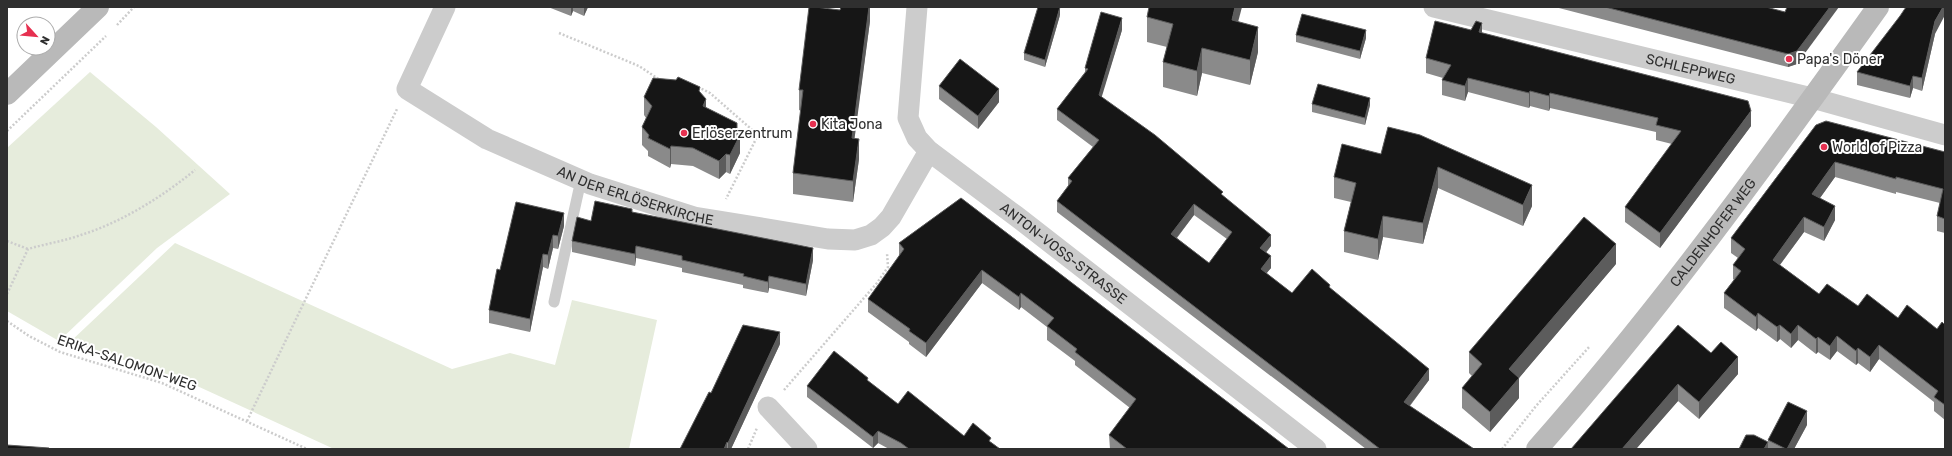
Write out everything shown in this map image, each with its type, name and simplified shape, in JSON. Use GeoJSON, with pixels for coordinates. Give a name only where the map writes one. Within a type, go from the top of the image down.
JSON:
{"type":"FeatureCollection","features":[{"type":"Feature","properties":{"kind":"street"},"geometry":{"type":"LineString","coordinates":[[7,94],[98,7]]}},
{"type":"Feature","properties":{"kind":"street"},"geometry":{"type":"LineString","coordinates":[[407,89],[445,7]]}},
{"type":"Feature","properties":{"kind":"street","name":"ANTON-VOSS-STRASSE"},"geometry":{"type":"LineString","coordinates":[[917,7],[908,118],[917,138],[929,151],[1016,216],[1316,449]]}},
{"type":"Feature","properties":{"kind":"street","name":"SCHLEPPWEG"},"geometry":{"type":"LineString","coordinates":[[1434,7],[1812,98],[1945,135]]}},
{"type":"Feature","properties":{"kind":"street","name":"CALDENHOFER WEG"},"geometry":{"type":"LineString","coordinates":[[1536,449],[1611,363],[1665,296],[1878,7]]}},
{"type":"Feature","properties":{"kind":"street","name":"AN DER ERLÖSERKIRCHE"},"geometry":{"type":"LineString","coordinates":[[407,89],[486,139],[581,180],[694,217],[828,239],[855,240],[875,232],[891,217],[929,151]]}},
{"type":"Feature","properties":{"kind":"street"},"geometry":{"type":"LineString","coordinates":[[768,407],[806,449]]}},
{"type":"Feature","properties":{"kind":"lane"},"geometry":{"type":"LineString","coordinates":[[554,302],[581,180]]}},
{"type":"Feature","properties":{"kind":"path"},"geometry":{"type":"LineString","coordinates":[[112,29],[134,7]]}},
{"type":"Feature","properties":{"kind":"path"},"geometry":{"type":"LineString","coordinates":[[559,33],[639,66],[660,80],[666,80]]}},
{"type":"Feature","properties":{"kind":"path"},"geometry":{"type":"LineString","coordinates":[[7,131],[107,35]]}},
{"type":"Feature","properties":{"kind":"path"},"geometry":{"type":"LineString","coordinates":[[692,84],[710,93],[758,135],[715,221]]}},
{"type":"Feature","properties":{"kind":"path"},"geometry":{"type":"LineString","coordinates":[[247,421],[407,89]]}},
{"type":"Feature","properties":{"kind":"path"},"geometry":{"type":"LineString","coordinates":[[7,241],[28,249],[82,235],[124,217],[175,186],[195,170]]}},
{"type":"Feature","properties":{"kind":"path"},"geometry":{"type":"LineString","coordinates":[[748,449],[760,419],[768,407],[873,288],[888,267],[887,254],[875,232]]}},
{"type":"Feature","properties":{"kind":"path"},"geometry":{"type":"LineString","coordinates":[[7,294],[28,249]]}},
{"type":"Feature","properties":{"kind":"path","name":"ERIKA-SALOMON-WEG"},"geometry":{"type":"LineString","coordinates":[[7,321],[29,336],[60,352],[162,383],[308,449]]}},
{"type":"Feature","properties":{"kind":"path"},"geometry":{"type":"LineString","coordinates":[[1502,449],[1536,406],[1593,342]]}},
{"type":"Feature","properties":{"kind":"green space"},"geometry":{"type":"Polygon","coordinates":[[[90,72],[156,127],[230,194],[157,248],[59,341],[7,311],[7,148],[90,72]]]}},
{"type":"Feature","properties":{"kind":"green space"},"geometry":{"type":"Polygon","coordinates":[[[175,243],[452,369],[510,353],[555,365],[572,300],[657,320],[629,449],[334,449],[184,380],[70,342],[175,243]]]}},
{"type":"Feature","properties":{"kind":"building"},"geometry":{"type":"Polygon","coordinates":[[[809,7],[840,10],[841,7],[869,7],[852,138],[859,139],[853,181],[793,173],[803,90],[799,90],[809,7]]]}},
{"type":"Feature","properties":{"kind":"building"},"geometry":{"type":"Polygon","coordinates":[[[1038,7],[1060,7],[1045,60],[1024,53],[1038,7]]]}},
{"type":"Feature","properties":{"kind":"building"},"geometry":{"type":"Polygon","coordinates":[[[1149,7],[1235,7],[1232,20],[1258,27],[1250,60],[1202,48],[1197,71],[1163,62],[1173,24],[1147,17],[1149,7]]]}},
{"type":"Feature","properties":{"kind":"building"},"geometry":{"type":"Polygon","coordinates":[[[1605,7],[1766,7],[1785,12],[1787,7],[1830,7],[1797,51],[1788,54],[1605,7]]]}},
{"type":"Feature","properties":{"kind":"building"},"geometry":{"type":"Polygon","coordinates":[[[1906,7],[1943,7],[1935,21],[1922,78],[1913,76],[1910,86],[1857,72],[1900,16],[1906,7]]]}},
{"type":"Feature","properties":{"kind":"building"},"geometry":{"type":"Polygon","coordinates":[[[1101,12],[1122,18],[1099,95],[1155,135],[1223,192],[1221,194],[1271,235],[1260,248],[1271,256],[1261,269],[1292,293],[1312,269],[1330,285],[1329,287],[1429,369],[1404,402],[1474,449],[1380,449],[1057,201],[1072,181],[1068,178],[1099,140],[1057,109],[1088,69],[1085,68],[1101,12]],[[1194,204],[1171,234],[1209,263],[1232,232],[1194,204]]]}},
{"type":"Feature","properties":{"kind":"building"},"geometry":{"type":"Polygon","coordinates":[[[1302,14],[1366,30],[1360,51],[1296,35],[1302,14]]]}},
{"type":"Feature","properties":{"kind":"building"},"geometry":{"type":"Polygon","coordinates":[[[1435,21],[1471,30],[1476,21],[1482,23],[1479,32],[1748,101],[1751,111],[1660,233],[1625,207],[1681,131],[1656,125],[1658,118],[1550,93],[1549,96],[1530,91],[1529,93],[1468,78],[1465,86],[1442,80],[1451,65],[1426,58],[1435,21]]]}},
{"type":"Feature","properties":{"kind":"building"},"geometry":{"type":"Polygon","coordinates":[[[960,59],[999,89],[978,116],[939,86],[960,59]]]}},
{"type":"Feature","properties":{"kind":"building","name":"Erlöserzentrum"},"geometry":{"type":"Polygon","coordinates":[[[678,77],[700,87],[699,91],[706,99],[703,106],[737,123],[737,133],[740,135],[730,155],[726,154],[719,161],[693,148],[671,146],[670,149],[648,138],[649,135],[642,127],[652,106],[644,97],[653,78],[676,80],[678,77]]]}},
{"type":"Feature","properties":{"kind":"building"},"geometry":{"type":"Polygon","coordinates":[[[1318,84],[1370,98],[1365,118],[1312,104],[1318,84]]]}},
{"type":"Feature","properties":{"kind":"building"},"geometry":{"type":"Polygon","coordinates":[[[1826,121],[1945,152],[1945,219],[1937,216],[1943,189],[1896,177],[1896,179],[1835,162],[1812,194],[1835,206],[1824,227],[1804,217],[1773,260],[1819,294],[1827,284],[1858,306],[1867,294],[1898,318],[1907,305],[1937,329],[1942,322],[1945,325],[1945,405],[1934,397],[1938,391],[1879,345],[1870,357],[1858,348],[1856,351],[1837,336],[1830,346],[1818,337],[1816,339],[1798,325],[1791,334],[1780,325],[1777,327],[1758,313],[1756,317],[1724,293],[1741,271],[1733,265],[1745,249],[1731,238],[1816,125],[1826,121]]]}},
{"type":"Feature","properties":{"kind":"building"},"geometry":{"type":"Polygon","coordinates":[[[1388,127],[1420,135],[1532,185],[1523,205],[1438,167],[1423,223],[1383,216],[1378,239],[1344,231],[1356,183],[1334,177],[1342,144],[1381,154],[1388,127]]]}},
{"type":"Feature","properties":{"kind":"building"},"geometry":{"type":"Polygon","coordinates":[[[961,198],[1289,449],[1127,449],[1109,435],[1136,399],[1075,352],[1077,349],[1047,326],[1054,318],[1021,293],[1019,297],[982,270],[926,343],[909,331],[910,329],[868,299],[904,249],[899,243],[961,198]]]}},
{"type":"Feature","properties":{"kind":"building"},"geometry":{"type":"Polygon","coordinates":[[[595,201],[632,209],[632,212],[813,248],[806,284],[769,276],[768,282],[743,276],[744,274],[682,260],[682,256],[636,246],[635,254],[572,241],[577,217],[591,221],[595,201]]]}},
{"type":"Feature","properties":{"kind":"building"},"geometry":{"type":"Polygon","coordinates":[[[516,202],[564,213],[558,236],[553,235],[548,255],[543,254],[530,319],[489,310],[497,269],[500,270],[516,202]]]}},
{"type":"Feature","properties":{"kind":"building"},"geometry":{"type":"Polygon","coordinates":[[[1584,217],[1616,244],[1509,369],[1519,378],[1490,412],[1462,388],[1482,364],[1469,352],[1584,217]]]}},
{"type":"Feature","properties":{"kind":"building"},"geometry":{"type":"Polygon","coordinates":[[[743,325],[780,332],[728,443],[727,442],[724,449],[680,449],[709,392],[711,393],[743,325]]]}},
{"type":"Feature","properties":{"kind":"building"},"geometry":{"type":"Polygon","coordinates":[[[1678,325],[1711,353],[1721,342],[1738,357],[1699,402],[1678,384],[1622,449],[1571,449],[1678,325]]]}},
{"type":"Feature","properties":{"kind":"building"},"geometry":{"type":"Polygon","coordinates":[[[834,351],[868,378],[867,380],[898,404],[908,391],[964,436],[973,423],[991,438],[989,441],[1000,449],[909,449],[878,431],[873,437],[807,386],[834,351]]]}},
{"type":"Feature","properties":{"kind":"building"},"geometry":{"type":"Polygon","coordinates":[[[1788,402],[1807,411],[1786,449],[1768,440],[1788,402]]]}},
{"type":"Feature","properties":{"kind":"building"},"geometry":{"type":"Polygon","coordinates":[[[1746,435],[1754,435],[1768,442],[1764,449],[1739,449],[1746,435]]]}},
{"type":"Feature","properties":{"kind":"building"},"geometry":{"type":"Polygon","coordinates":[[[7,445],[49,448],[49,449],[7,449],[7,445]]]}},
{"type":"Feature","properties":{"kind":"place","name":"Papa's Döner"},"geometry":{"type":"Point","coordinates":[1789,59]}},
{"type":"Feature","properties":{"kind":"place","name":"Kita Jona"},"geometry":{"type":"Point","coordinates":[813,124]}},
{"type":"Feature","properties":{"kind":"place","name":"Erlöserzentrum"},"geometry":{"type":"Point","coordinates":[684,133]}},
{"type":"Feature","properties":{"kind":"place","name":"World of Pizza"},"geometry":{"type":"Point","coordinates":[1824,147]}}]}
